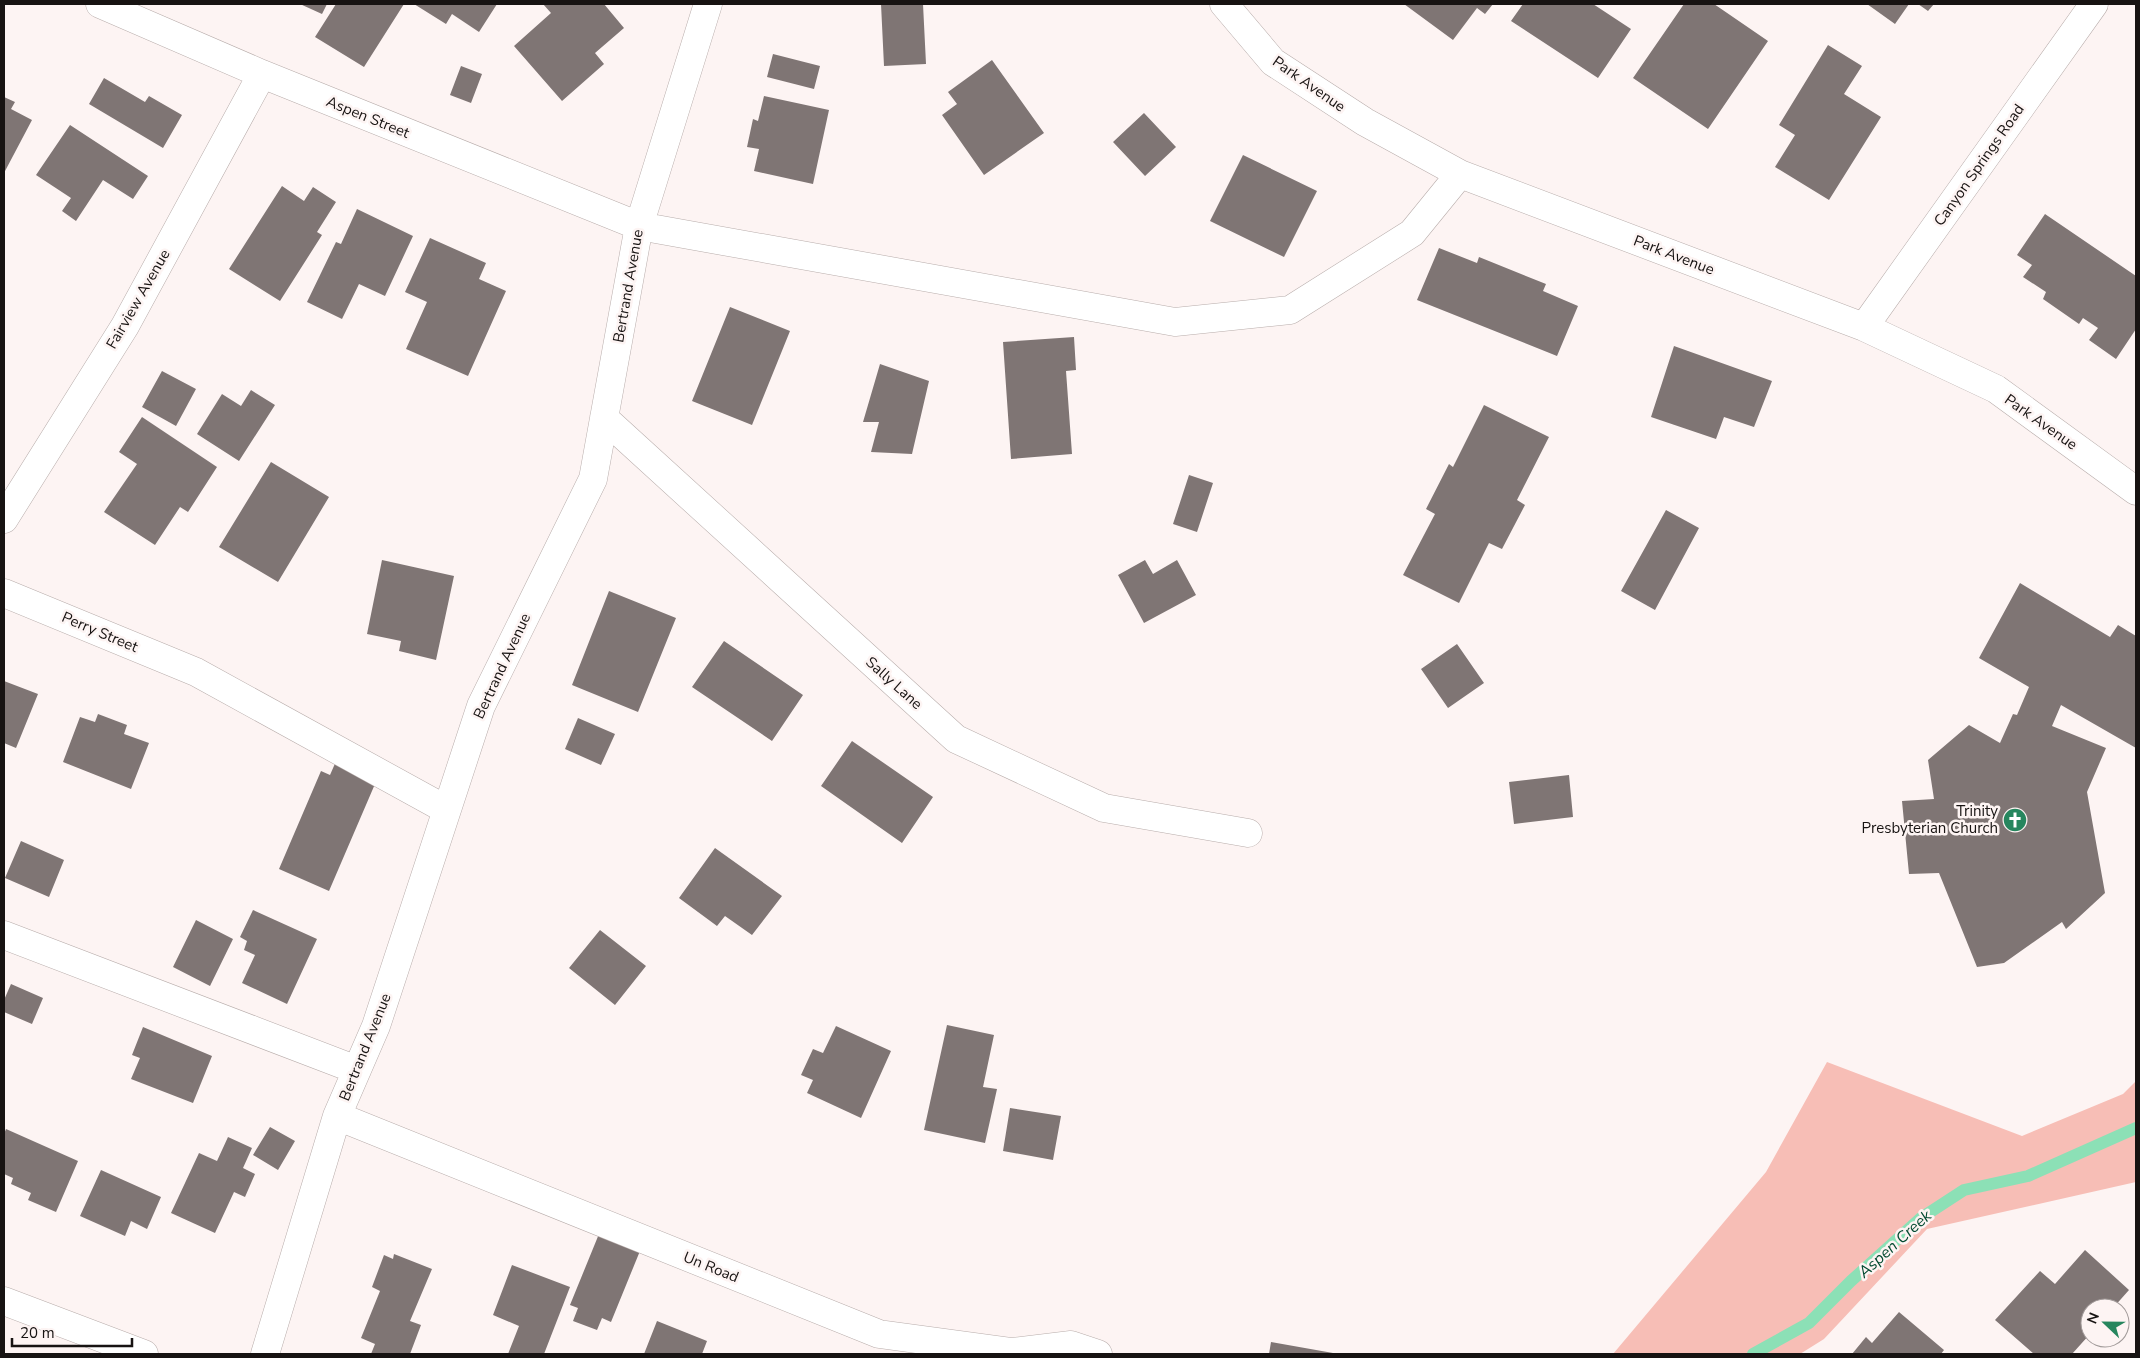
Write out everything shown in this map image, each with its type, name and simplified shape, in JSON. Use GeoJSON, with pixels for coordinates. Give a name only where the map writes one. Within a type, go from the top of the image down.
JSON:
{"type":"FeatureCollection","features":[{"type":"Feature","properties":{"kind":"street","name":"Aspen Street"},"geometry":{"type":"LineString","coordinates":[[100,4],[262,74],[638,226],[1176,322],[1290,310],[1412,233],[1460,174]]}},
{"type":"Feature","properties":{"kind":"street","name":"Bertrand Avenue"},"geometry":{"type":"LineString","coordinates":[[265,1354],[337,1116],[376,1026],[481,706],[593,479],[638,226],[708,4]]}},
{"type":"Feature","properties":{"kind":"street","name":"Park Avenue"},"geometry":{"type":"LineString","coordinates":[[1224,4],[1273,62],[1365,122],[1460,174],[1864,327],[1996,389],[2136,491]]}},
{"type":"Feature","properties":{"kind":"street","name":"Canyon Springs Road"},"geometry":{"type":"LineString","coordinates":[[1864,327],[2094,4]]}},
{"type":"Feature","properties":{"kind":"street","name":"Fairview Avenue"},"geometry":{"type":"LineString","coordinates":[[4,519],[125,326],[262,74]]}},
{"type":"Feature","properties":{"kind":"street","name":"Sally Lane"},"geometry":{"type":"LineString","coordinates":[[604,418],[956,739],[1104,808],[1248,833]]}},
{"type":"Feature","properties":{"kind":"street","name":"Perry Street"},"geometry":{"type":"LineString","coordinates":[[4,592],[196,672],[447,810]]}},
{"type":"Feature","properties":{"kind":"street"},"geometry":{"type":"LineString","coordinates":[[4,935],[357,1070]]}},
{"type":"Feature","properties":{"kind":"street","name":"Un Road"},"geometry":{"type":"LineString","coordinates":[[337,1116],[878,1334],[1012,1352],[1071,1345],[1098,1354]]}},
{"type":"Feature","properties":{"kind":"street"},"geometry":{"type":"LineString","coordinates":[[4,1301],[144,1354]]}},
{"type":"Feature","properties":{"kind":"shaded area"},"geometry":{"type":"Polygon","coordinates":[[[1827,1062],[2022,1136],[2123,1094],[2136,1081],[2136,1182],[1927,1229],[1824,1339],[1800,1354],[1613,1354],[1766,1172],[1827,1062]]]}},
{"type":"Feature","properties":{"kind":"building"},"geometry":{"type":"Polygon","coordinates":[[[300,4],[327,4],[322,14],[300,4]]]}},
{"type":"Feature","properties":{"kind":"building"},"geometry":{"type":"Polygon","coordinates":[[[336,4],[404,4],[364,67],[315,37],[336,4]]]}},
{"type":"Feature","properties":{"kind":"building"},"geometry":{"type":"Polygon","coordinates":[[[414,4],[497,4],[479,32],[452,14],[446,24],[414,4]]]}},
{"type":"Feature","properties":{"kind":"building"},"geometry":{"type":"Polygon","coordinates":[[[543,4],[604,4],[624,28],[595,53],[604,64],[562,101],[514,46],[551,13],[543,4]]]}},
{"type":"Feature","properties":{"kind":"building"},"geometry":{"type":"Polygon","coordinates":[[[881,4],[923,4],[926,64],[884,66],[881,4]]]}},
{"type":"Feature","properties":{"kind":"building"},"geometry":{"type":"Polygon","coordinates":[[[1404,4],[1493,4],[1485,14],[1477,8],[1453,40],[1404,4]]]}},
{"type":"Feature","properties":{"kind":"building"},"geometry":{"type":"Polygon","coordinates":[[[1523,4],[1593,4],[1631,29],[1598,78],[1511,21],[1523,4]]]}},
{"type":"Feature","properties":{"kind":"building"},"geometry":{"type":"Polygon","coordinates":[[[1684,4],[1714,4],[1768,41],[1708,129],[1633,78],[1684,4]]]}},
{"type":"Feature","properties":{"kind":"building"},"geometry":{"type":"Polygon","coordinates":[[[1867,4],[1909,4],[1895,24],[1867,4]]]}},
{"type":"Feature","properties":{"kind":"building"},"geometry":{"type":"Polygon","coordinates":[[[1918,4],[1934,4],[1928,11],[1918,4]]]}},
{"type":"Feature","properties":{"kind":"building"},"geometry":{"type":"Polygon","coordinates":[[[1828,45],[1862,66],[1844,94],[1881,117],[1829,200],[1775,167],[1795,135],[1779,125],[1828,45]]]}},
{"type":"Feature","properties":{"kind":"building"},"geometry":{"type":"Polygon","coordinates":[[[773,54],[820,66],[814,89],[767,77],[773,54]]]}},
{"type":"Feature","properties":{"kind":"building"},"geometry":{"type":"Polygon","coordinates":[[[992,60],[1044,133],[984,175],[942,115],[957,104],[948,92],[992,60]]]}},
{"type":"Feature","properties":{"kind":"building"},"geometry":{"type":"Polygon","coordinates":[[[461,66],[482,74],[471,103],[450,95],[461,66]]]}},
{"type":"Feature","properties":{"kind":"building"},"geometry":{"type":"Polygon","coordinates":[[[104,78],[145,102],[149,96],[182,115],[163,148],[89,104],[104,78]]]}},
{"type":"Feature","properties":{"kind":"building"},"geometry":{"type":"Polygon","coordinates":[[[764,96],[829,110],[813,184],[754,171],[759,149],[747,147],[753,119],[758,121],[764,96]]]}},
{"type":"Feature","properties":{"kind":"building"},"geometry":{"type":"Polygon","coordinates":[[[4,97],[15,102],[11,109],[32,120],[4,173],[4,97]]]}},
{"type":"Feature","properties":{"kind":"building"},"geometry":{"type":"Polygon","coordinates":[[[1144,113],[1176,147],[1145,176],[1113,142],[1144,113]]]}},
{"type":"Feature","properties":{"kind":"building"},"geometry":{"type":"Polygon","coordinates":[[[70,125],[148,176],[133,199],[103,180],[76,221],[62,211],[71,198],[36,175],[70,125]]]}},
{"type":"Feature","properties":{"kind":"building"},"geometry":{"type":"Polygon","coordinates":[[[1243,155],[1317,191],[1284,257],[1210,221],[1243,155]]]}},
{"type":"Feature","properties":{"kind":"building"},"geometry":{"type":"Polygon","coordinates":[[[282,186],[304,201],[313,187],[336,202],[317,232],[322,235],[280,301],[229,269],[282,186]]]}},
{"type":"Feature","properties":{"kind":"building"},"geometry":{"type":"Polygon","coordinates":[[[357,209],[413,236],[385,296],[359,284],[342,319],[307,302],[336,242],[341,244],[357,209]]]}},
{"type":"Feature","properties":{"kind":"building"},"geometry":{"type":"Polygon","coordinates":[[[2045,214],[2136,276],[2136,329],[2116,359],[2089,340],[2098,328],[2083,318],[2079,324],[2043,299],[2046,292],[2023,277],[2032,265],[2017,255],[2045,214]]]}},
{"type":"Feature","properties":{"kind":"building"},"geometry":{"type":"Polygon","coordinates":[[[430,238],[486,263],[479,279],[506,291],[468,376],[406,349],[427,302],[405,292],[430,238]]]}},
{"type":"Feature","properties":{"kind":"building"},"geometry":{"type":"Polygon","coordinates":[[[1439,248],[1477,263],[1479,257],[1546,284],[1543,291],[1578,306],[1557,356],[1417,300],[1439,248]]]}},
{"type":"Feature","properties":{"kind":"building"},"geometry":{"type":"Polygon","coordinates":[[[730,307],[790,331],[752,425],[692,401],[730,307]]]}},
{"type":"Feature","properties":{"kind":"building"},"geometry":{"type":"Polygon","coordinates":[[[1074,337],[1076,370],[1066,371],[1072,454],[1011,459],[1003,342],[1074,337]]]}},
{"type":"Feature","properties":{"kind":"building"},"geometry":{"type":"Polygon","coordinates":[[[1674,346],[1772,381],[1754,427],[1724,417],[1716,439],[1651,417],[1674,346]]]}},
{"type":"Feature","properties":{"kind":"building"},"geometry":{"type":"Polygon","coordinates":[[[880,364],[929,381],[912,454],[871,452],[879,422],[863,422],[880,364]]]}},
{"type":"Feature","properties":{"kind":"building"},"geometry":{"type":"Polygon","coordinates":[[[162,371],[196,389],[176,426],[142,407],[162,371]]]}},
{"type":"Feature","properties":{"kind":"building"},"geometry":{"type":"Polygon","coordinates":[[[251,390],[275,405],[239,461],[197,434],[222,394],[241,406],[251,390]]]}},
{"type":"Feature","properties":{"kind":"building"},"geometry":{"type":"Polygon","coordinates":[[[1484,405],[1549,437],[1517,500],[1525,505],[1502,549],[1489,543],[1459,603],[1403,575],[1435,514],[1426,509],[1449,464],[1453,467],[1484,405]]]}},
{"type":"Feature","properties":{"kind":"building"},"geometry":{"type":"Polygon","coordinates":[[[142,417],[217,467],[188,512],[180,507],[155,545],[104,512],[137,464],[119,452],[142,417]]]}},
{"type":"Feature","properties":{"kind":"building"},"geometry":{"type":"Polygon","coordinates":[[[271,462],[329,497],[278,582],[219,547],[271,462]]]}},
{"type":"Feature","properties":{"kind":"building"},"geometry":{"type":"Polygon","coordinates":[[[1189,475],[1213,483],[1197,532],[1173,524],[1189,475]]]}},
{"type":"Feature","properties":{"kind":"building"},"geometry":{"type":"Polygon","coordinates":[[[1666,510],[1699,528],[1655,610],[1621,591],[1666,510]]]}},
{"type":"Feature","properties":{"kind":"building"},"geometry":{"type":"Polygon","coordinates":[[[382,560],[454,576],[436,660],[399,651],[401,641],[367,634],[382,560]]]}},
{"type":"Feature","properties":{"kind":"building"},"geometry":{"type":"Polygon","coordinates":[[[1145,560],[1153,574],[1177,560],[1196,595],[1144,623],[1118,575],[1145,560]]]}},
{"type":"Feature","properties":{"kind":"building"},"geometry":{"type":"Polygon","coordinates":[[[2020,583],[2110,637],[2118,625],[2136,636],[2136,748],[2061,705],[2052,726],[2106,748],[2087,792],[2105,893],[2066,929],[2062,922],[2004,963],[1977,967],[1939,873],[1909,874],[1902,801],[1934,799],[1928,760],[1969,725],[2000,743],[2013,714],[2017,715],[2029,687],[1979,658],[2020,583]]]}},
{"type":"Feature","properties":{"kind":"building"},"geometry":{"type":"Polygon","coordinates":[[[609,591],[676,618],[638,712],[572,685],[609,591]]]}},
{"type":"Feature","properties":{"kind":"building"},"geometry":{"type":"Polygon","coordinates":[[[724,641],[803,695],[772,741],[692,687],[724,641]]]}},
{"type":"Feature","properties":{"kind":"building"},"geometry":{"type":"Polygon","coordinates":[[[1457,644],[1484,683],[1448,708],[1421,669],[1457,644]]]}},
{"type":"Feature","properties":{"kind":"building"},"geometry":{"type":"Polygon","coordinates":[[[4,681],[38,694],[16,748],[4,743],[4,681]]]}},
{"type":"Feature","properties":{"kind":"building"},"geometry":{"type":"Polygon","coordinates":[[[98,714],[127,725],[124,734],[149,743],[131,789],[63,762],[80,717],[95,722],[98,714]]]}},
{"type":"Feature","properties":{"kind":"building"},"geometry":{"type":"Polygon","coordinates":[[[578,718],[615,734],[601,765],[565,749],[578,718]]]}},
{"type":"Feature","properties":{"kind":"building"},"geometry":{"type":"Polygon","coordinates":[[[852,741],[933,797],[902,843],[821,786],[852,741]]]}},
{"type":"Feature","properties":{"kind":"building"},"geometry":{"type":"Polygon","coordinates":[[[337,759],[378,777],[329,891],[279,869],[321,771],[330,775],[337,759]]]}},
{"type":"Feature","properties":{"kind":"building"},"geometry":{"type":"Polygon","coordinates":[[[1569,775],[1573,817],[1514,824],[1509,782],[1569,775]]]}},
{"type":"Feature","properties":{"kind":"building"},"geometry":{"type":"Polygon","coordinates":[[[21,841],[64,860],[49,897],[5,878],[21,841]]]}},
{"type":"Feature","properties":{"kind":"building"},"geometry":{"type":"Polygon","coordinates":[[[715,848],[782,896],[752,935],[725,916],[717,926],[679,898],[715,848]]]}},
{"type":"Feature","properties":{"kind":"building"},"geometry":{"type":"Polygon","coordinates":[[[253,910],[317,939],[287,1004],[242,983],[255,955],[244,950],[247,941],[240,937],[253,910]]]}},
{"type":"Feature","properties":{"kind":"building"},"geometry":{"type":"Polygon","coordinates":[[[196,920],[233,939],[210,986],[173,967],[196,920]]]}},
{"type":"Feature","properties":{"kind":"building"},"geometry":{"type":"Polygon","coordinates":[[[600,930],[646,966],[615,1005],[569,968],[600,930]]]}},
{"type":"Feature","properties":{"kind":"building"},"geometry":{"type":"Polygon","coordinates":[[[11,984],[43,998],[32,1024],[4,1012],[4,1000],[11,984]]]}},
{"type":"Feature","properties":{"kind":"building"},"geometry":{"type":"Polygon","coordinates":[[[947,1025],[994,1035],[983,1087],[997,1089],[985,1143],[924,1130],[947,1025]]]}},
{"type":"Feature","properties":{"kind":"building"},"geometry":{"type":"Polygon","coordinates":[[[836,1026],[891,1051],[861,1118],[807,1093],[813,1080],[801,1075],[813,1049],[823,1053],[836,1026]]]}},
{"type":"Feature","properties":{"kind":"building"},"geometry":{"type":"Polygon","coordinates":[[[143,1027],[212,1056],[193,1103],[131,1079],[140,1058],[132,1055],[143,1027]]]}},
{"type":"Feature","properties":{"kind":"building"},"geometry":{"type":"Polygon","coordinates":[[[1010,1108],[1061,1116],[1053,1160],[1003,1151],[1010,1108]]]}},
{"type":"Feature","properties":{"kind":"building"},"geometry":{"type":"Polygon","coordinates":[[[270,1127],[295,1141],[278,1170],[253,1155],[270,1127]]]}},
{"type":"Feature","properties":{"kind":"building"},"geometry":{"type":"Polygon","coordinates":[[[6,1129],[78,1161],[56,1212],[28,1200],[31,1193],[11,1184],[13,1178],[4,1174],[4,1134],[6,1129]]]}},
{"type":"Feature","properties":{"kind":"building"},"geometry":{"type":"Polygon","coordinates":[[[228,1137],[252,1148],[243,1168],[255,1174],[245,1197],[234,1192],[215,1233],[171,1213],[199,1153],[217,1161],[228,1137]]]}},
{"type":"Feature","properties":{"kind":"building"},"geometry":{"type":"Polygon","coordinates":[[[101,1170],[161,1197],[147,1229],[131,1221],[125,1236],[80,1216],[101,1170]]]}},
{"type":"Feature","properties":{"kind":"building"},"geometry":{"type":"Polygon","coordinates":[[[601,1229],[642,1246],[611,1322],[602,1318],[597,1330],[573,1321],[578,1308],[570,1305],[601,1229]]]}},
{"type":"Feature","properties":{"kind":"building"},"geometry":{"type":"Polygon","coordinates":[[[2085,1250],[2129,1290],[2122,1298],[2080,1298],[2080,1345],[2072,1354],[2034,1354],[1995,1320],[2040,1271],[2055,1284],[2085,1250]]]}},
{"type":"Feature","properties":{"kind":"building"},"geometry":{"type":"Polygon","coordinates":[[[394,1254],[432,1269],[410,1321],[421,1325],[410,1354],[371,1354],[375,1344],[361,1338],[380,1291],[372,1287],[384,1255],[393,1259],[394,1254]]]}},
{"type":"Feature","properties":{"kind":"building"},"geometry":{"type":"Polygon","coordinates":[[[512,1265],[570,1287],[544,1354],[508,1354],[519,1326],[493,1315],[512,1265]]]}},
{"type":"Feature","properties":{"kind":"building"},"geometry":{"type":"Polygon","coordinates":[[[1899,1312],[1944,1350],[1941,1354],[1852,1354],[1866,1337],[1872,1343],[1899,1312]]]}},
{"type":"Feature","properties":{"kind":"building"},"geometry":{"type":"Polygon","coordinates":[[[657,1321],[707,1341],[702,1354],[644,1354],[657,1321]]]}},
{"type":"Feature","properties":{"kind":"building"},"geometry":{"type":"Polygon","coordinates":[[[1271,1342],[1333,1353],[1333,1354],[1269,1354],[1271,1342]]]}},
{"type":"Feature","properties":{"kind":"waterway","name":"Aspen Creek"},"geometry":{"type":"LineString","coordinates":[[1753,1354],[1809,1323],[1851,1281],[1921,1218],[1964,1190],[2028,1176],[2136,1128]]}},
{"type":"Feature","properties":{"kind":"place","name":"Trinity Presbyterian Church"},"geometry":{"type":"Point","coordinates":[2015,820]}}]}
